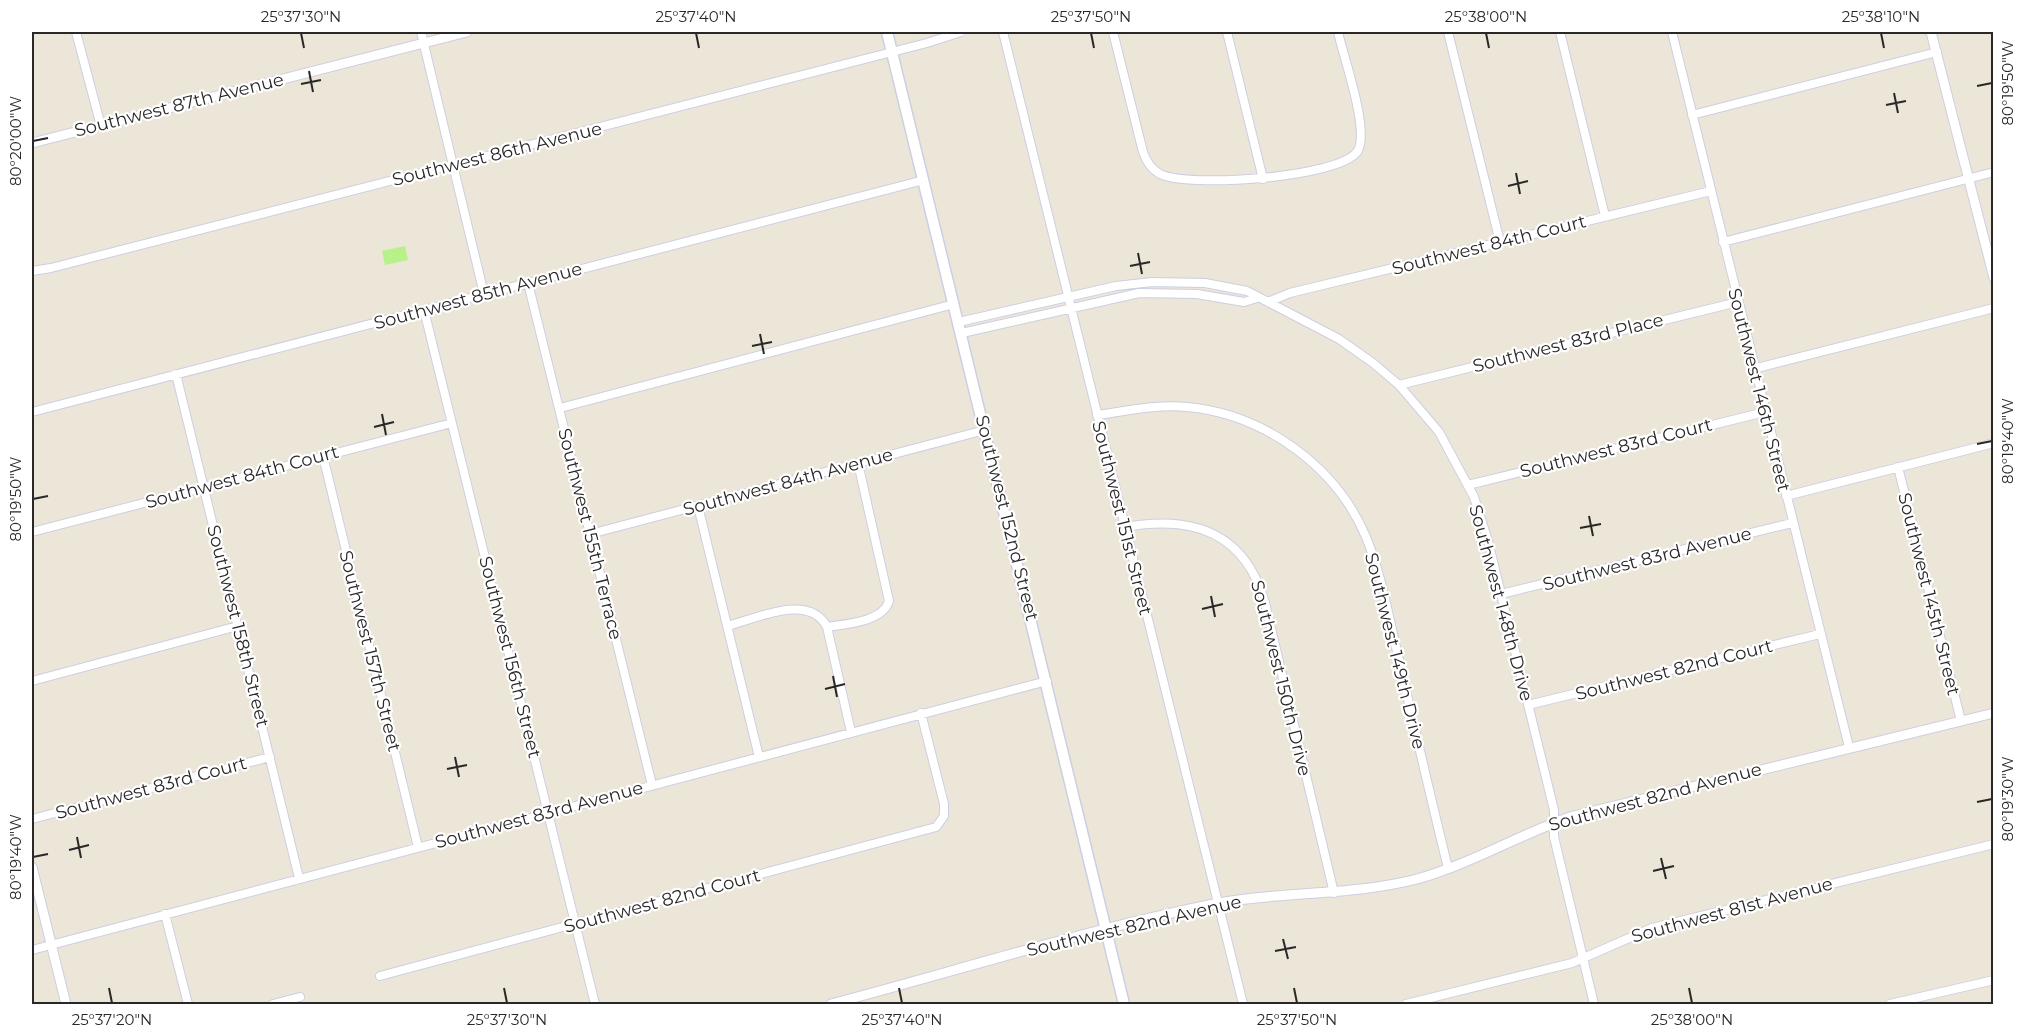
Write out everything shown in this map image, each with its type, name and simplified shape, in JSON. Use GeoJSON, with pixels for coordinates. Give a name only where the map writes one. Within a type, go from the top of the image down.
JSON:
{"type":"FeatureCollection","features":[{"type":"Feature","properties":{"kind":"main road","name":"Southwest 152nd Street"},"geometry":{"type":"LineString","coordinates":[[887,32],[1125,1005]]}},
{"type":"Feature","properties":{"kind":"street"},"geometry":{"type":"LineString","coordinates":[[76,32],[101,126]]}},
{"type":"Feature","properties":{"kind":"street"},"geometry":{"type":"LineString","coordinates":[[421,32],[484,294]]}},
{"type":"Feature","properties":{"kind":"street","name":"Southwest 87th Avenue"},"geometry":{"type":"LineString","coordinates":[[32,143],[467,32]]}},
{"type":"Feature","properties":{"kind":"street","name":"Southwest 86th Avenue"},"geometry":{"type":"LineString","coordinates":[[32,271],[453,165],[892,52],[961,32]]}},
{"type":"Feature","properties":{"kind":"street","name":"Southwest 151st Street"},"geometry":{"type":"LineString","coordinates":[[1003,32],[1243,1005]]}},
{"type":"Feature","properties":{"kind":"street"},"geometry":{"type":"LineString","coordinates":[[1113,32],[1143,152],[1149,165],[1159,174],[1182,177],[1263,179],[1341,163],[1352,157],[1359,148],[1361,128],[1338,32]]}},
{"type":"Feature","properties":{"kind":"street"},"geometry":{"type":"LineString","coordinates":[[1227,32],[1263,179]]}},
{"type":"Feature","properties":{"kind":"street"},"geometry":{"type":"LineString","coordinates":[[1448,32],[1500,242]]}},
{"type":"Feature","properties":{"kind":"street"},"geometry":{"type":"LineString","coordinates":[[1560,32],[1605,216]]}},
{"type":"Feature","properties":{"kind":"street","name":"Southwest 146th Street"},"geometry":{"type":"LineString","coordinates":[[1672,32],[1753,369],[1849,747]]}},
{"type":"Feature","properties":{"kind":"street"},"geometry":{"type":"LineString","coordinates":[[1931,32],[1994,278]]}},
{"type":"Feature","properties":{"kind":"street"},"geometry":{"type":"LineString","coordinates":[[1692,115],[1937,52]]}},
{"type":"Feature","properties":{"kind":"street"},"geometry":{"type":"LineString","coordinates":[[1723,242],[1994,172]]}},
{"type":"Feature","properties":{"kind":"street","name":"Southwest 85th Avenue"},"geometry":{"type":"LineString","coordinates":[[32,412],[924,180]]}},
{"type":"Feature","properties":{"kind":"street","name":"Southwest 84th Court"},"geometry":{"type":"LineString","coordinates":[[1268,302],[1290,293],[1711,191]]}},
{"type":"Feature","properties":{"kind":"street"},"geometry":{"type":"LineString","coordinates":[[960,328],[1067,296],[1116,286],[1169,281],[1222,285],[1247,291],[1257,298]]}},
{"type":"Feature","properties":{"kind":"street","name":"Southwest 155th Terrace"},"geometry":{"type":"LineString","coordinates":[[528,283],[652,785]]}},
{"type":"Feature","properties":{"kind":"street"},"geometry":{"type":"LineString","coordinates":[[960,328],[1139,293],[1197,294],[1244,302],[1257,298]]}},
{"type":"Feature","properties":{"kind":"street","name":"Southwest 148th Drive"},"geometry":{"type":"LineString","coordinates":[[1257,298],[1352,348],[1399,386],[1439,432],[1468,485],[1484,527],[1554,810],[1554,837],[1594,1005]]}},
{"type":"Feature","properties":{"kind":"street","name":"Southwest 83rd Place"},"geometry":{"type":"LineString","coordinates":[[1399,386],[1738,302]]}},
{"type":"Feature","properties":{"kind":"street"},"geometry":{"type":"LineString","coordinates":[[560,408],[954,304]]}},
{"type":"Feature","properties":{"kind":"street"},"geometry":{"type":"LineString","coordinates":[[1753,369],[1994,308]]}},
{"type":"Feature","properties":{"kind":"street","name":"Southwest 156th Street"},"geometry":{"type":"LineString","coordinates":[[424,310],[595,1005]]}},
{"type":"Feature","properties":{"kind":"street","name":"Southwest 158th Street"},"geometry":{"type":"LineString","coordinates":[[176,374],[299,878]]}},
{"type":"Feature","properties":{"kind":"street","name":"Southwest 149th Drive"},"geometry":{"type":"LineString","coordinates":[[1097,415],[1167,407],[1187,407],[1224,414],[1264,429],[1298,450],[1337,489],[1366,537],[1378,572],[1448,868]]}},
{"type":"Feature","properties":{"kind":"street","name":"Southwest 83rd Court"},"geometry":{"type":"LineString","coordinates":[[1468,485],[1765,412]]}},
{"type":"Feature","properties":{"kind":"street","name":"Southwest 84th Court"},"geometry":{"type":"LineString","coordinates":[[32,532],[452,423]]}},
{"type":"Feature","properties":{"kind":"street","name":"Southwest 84th Avenue"},"geometry":{"type":"LineString","coordinates":[[590,534],[985,430]]}},
{"type":"Feature","properties":{"kind":"street"},"geometry":{"type":"LineString","coordinates":[[1786,495],[1994,443]]}},
{"type":"Feature","properties":{"kind":"street","name":"Southwest 157th Street"},"geometry":{"type":"LineString","coordinates":[[323,456],[418,847]]}},
{"type":"Feature","properties":{"kind":"street"},"geometry":{"type":"LineString","coordinates":[[827,627],[873,616],[888,605],[889,589],[858,463]]}},
{"type":"Feature","properties":{"kind":"street","name":"Southwest 145th Street"},"geometry":{"type":"LineString","coordinates":[[1898,467],[1961,721]]}},
{"type":"Feature","properties":{"kind":"street"},"geometry":{"type":"LineString","coordinates":[[698,506],[759,757]]}},
{"type":"Feature","properties":{"kind":"street","name":"Southwest 150th Drive"},"geometry":{"type":"LineString","coordinates":[[1125,527],[1169,522],[1193,525],[1226,540],[1252,567],[1265,603],[1334,893]]}},
{"type":"Feature","properties":{"kind":"street","name":"Southwest 83rd Avenue"},"geometry":{"type":"LineString","coordinates":[[1501,594],[1792,524]]}},
{"type":"Feature","properties":{"kind":"street"},"geometry":{"type":"LineString","coordinates":[[727,626],[799,609],[814,612],[827,627],[851,732]]}},
{"type":"Feature","properties":{"kind":"street"},"geometry":{"type":"LineString","coordinates":[[32,681],[238,627]]}},
{"type":"Feature","properties":{"kind":"street","name":"Southwest 82nd Court"},"geometry":{"type":"LineString","coordinates":[[1528,705],[1820,634]]}},
{"type":"Feature","properties":{"kind":"street","name":"Southwest 83rd Avenue"},"geometry":{"type":"LineString","coordinates":[[32,950],[1047,681]]}},
{"type":"Feature","properties":{"kind":"street","name":"Southwest 82nd Court"},"geometry":{"type":"LineString","coordinates":[[380,976],[925,831],[942,821],[944,804],[921,713]]}},
{"type":"Feature","properties":{"kind":"street","name":"Southwest 82nd Avenue"},"geometry":{"type":"LineString","coordinates":[[831,1005],[1107,930],[1218,903],[1334,893],[1389,885],[1448,868],[1554,823],[1849,747],[1994,713]]}},
{"type":"Feature","properties":{"kind":"street","name":"Southwest 83rd Court"},"geometry":{"type":"LineString","coordinates":[[32,819],[270,757]]}},
{"type":"Feature","properties":{"kind":"street","name":"Southwest 81st Avenue"},"geometry":{"type":"LineString","coordinates":[[1406,1005],[1583,958],[1642,931],[1994,844]]}},
{"type":"Feature","properties":{"kind":"street"},"geometry":{"type":"LineString","coordinates":[[32,867],[66,1005]]}},
{"type":"Feature","properties":{"kind":"street"},"geometry":{"type":"LineString","coordinates":[[165,914],[188,1005]]}},
{"type":"Feature","properties":{"kind":"street"},"geometry":{"type":"LineString","coordinates":[[1890,1005],[1911,1002],[1992,980],[1994,991]]}},
{"type":"Feature","properties":{"kind":"street"},"geometry":{"type":"LineString","coordinates":[[273,1005],[300,998]]}},
{"type":"Feature","properties":{"kind":"green space"},"geometry":{"type":"Polygon","coordinates":[[[405,246],[408,260],[385,265],[382,251],[405,246]]]}}]}
